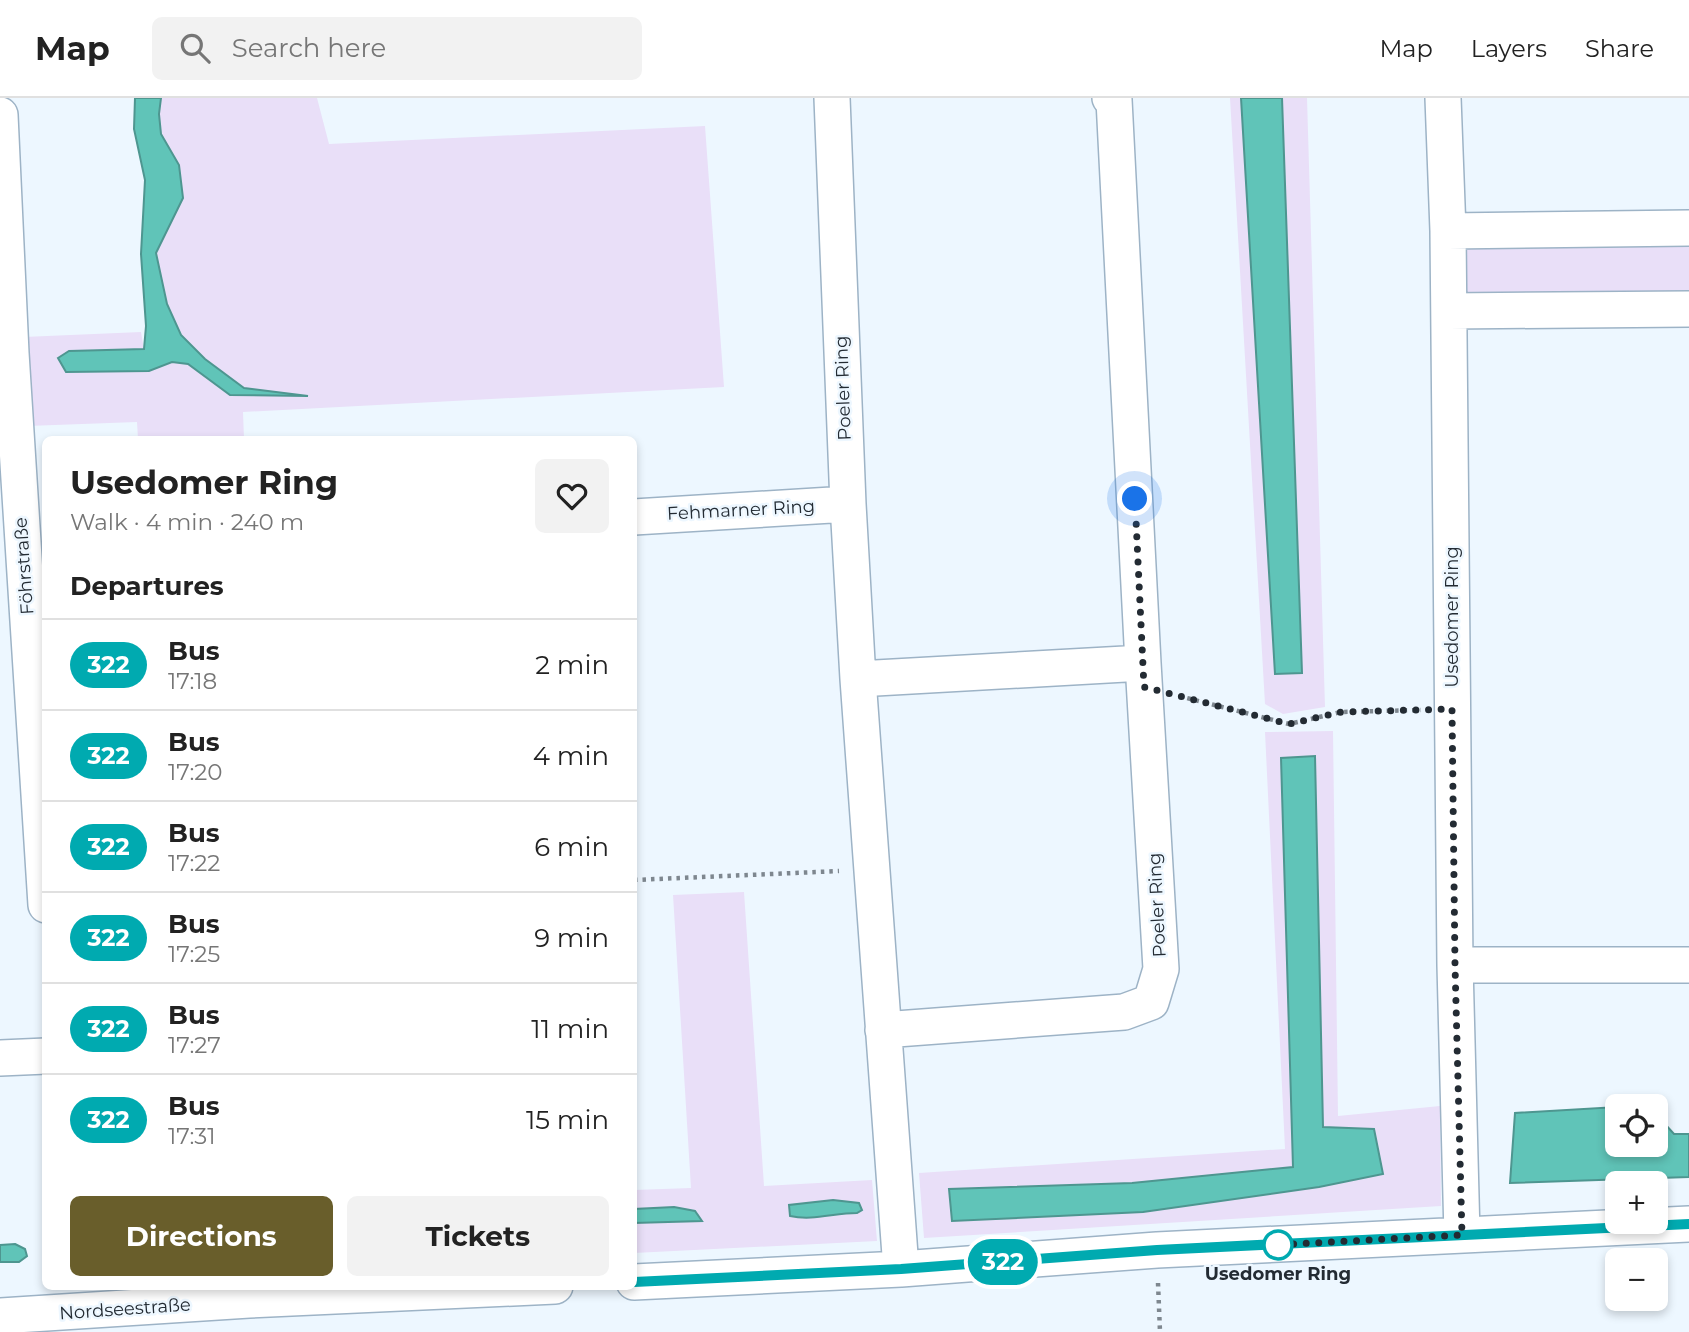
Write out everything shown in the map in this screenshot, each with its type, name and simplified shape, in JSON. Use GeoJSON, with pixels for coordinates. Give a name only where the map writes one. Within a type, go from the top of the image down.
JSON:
{"type":"FeatureCollection","features":[{"type":"Feature","properties":{"kind":"street","name":"Poeler Ring"},"geometry":{"type":"LineString","coordinates":[[832,98],[848,504],[858,679],[901,1269]]}},
{"type":"Feature","properties":{"kind":"street","name":"Poeler Ring"},"geometry":{"type":"LineString","coordinates":[[883,1030],[1124,1012],[1151,1002],[1161,969],[1114,100],[1110,98]]}},
{"type":"Feature","properties":{"kind":"street","name":"Usedomer Ring"},"geometry":{"type":"LineString","coordinates":[[1443,98],[1448,231],[1455,965],[1462,1235]]}},
{"type":"Feature","properties":{"kind":"street","name":"Föhrstraße"},"geometry":{"type":"LineString","coordinates":[[0,115],[2,221],[42,842]]}},
{"type":"Feature","properties":{"kind":"street"},"geometry":{"type":"LineString","coordinates":[[1448,231],[1689,228]]}},
{"type":"Feature","properties":{"kind":"street"},"geometry":{"type":"LineString","coordinates":[[1449,311],[1689,309]]}},
{"type":"Feature","properties":{"kind":"street","name":"Fehmarner Ring"},"geometry":{"type":"LineString","coordinates":[[637,517],[848,504]]}},
{"type":"Feature","properties":{"kind":"street"},"geometry":{"type":"LineString","coordinates":[[858,679],[1144,675]]}},
{"type":"Feature","properties":{"kind":"street"},"geometry":{"type":"LineString","coordinates":[[1455,965],[1689,965]]}},
{"type":"Feature","properties":{"kind":"street"},"geometry":{"type":"LineString","coordinates":[[0,1058],[42,1056]]}},
{"type":"Feature","properties":{"kind":"street"},"geometry":{"type":"LineString","coordinates":[[637,1282],[901,1269],[1157,1250],[1689,1224]]}},
{"type":"Feature","properties":{"kind":"street","name":"Nordseestraße"},"geometry":{"type":"LineString","coordinates":[[0,1316],[71,1300],[250,1300],[410,1290]]}},
{"type":"Feature","properties":{"kind":"path"},"geometry":{"type":"LineString","coordinates":[[1144,675],[1289,724],[1341,712],[1452,709]]}},
{"type":"Feature","properties":{"kind":"path"},"geometry":{"type":"LineString","coordinates":[[637,880],[871,869]]}},
{"type":"Feature","properties":{"kind":"path"},"geometry":{"type":"LineString","coordinates":[[1157,1250],[1160,1332]]}},
{"type":"Feature","properties":{"kind":"shaded area"},"geometry":{"type":"Polygon","coordinates":[[[135,98],[161,98],[161,134],[179,165],[183,198],[156,253],[167,304],[181,335],[205,359],[244,388],[308,396],[230,395],[188,364],[172,362],[149,371],[66,372],[58,358],[69,351],[144,349],[146,326],[141,254],[145,180],[134,129],[135,98]]]}},
{"type":"Feature","properties":{"kind":"shaded area"},"geometry":{"type":"Polygon","coordinates":[[[161,98],[317,98],[329,144],[705,126],[724,387],[243,412],[244,436],[138,436],[137,422],[0,427],[0,338],[141,332],[144,350],[69,351],[149,371],[172,362],[188,364],[230,395],[299,395],[244,388],[205,359],[181,335],[167,304],[156,253],[183,198],[179,165],[161,134],[161,98]]]}},
{"type":"Feature","properties":{"kind":"shaded area"},"geometry":{"type":"Polygon","coordinates":[[[1230,98],[1307,98],[1325,707],[1283,714],[1265,704],[1230,98]]]}},
{"type":"Feature","properties":{"kind":"shaded area"},"geometry":{"type":"Polygon","coordinates":[[[1241,98],[1282,98],[1302,673],[1275,674],[1241,98]]]}},
{"type":"Feature","properties":{"kind":"shaded area"},"geometry":{"type":"Polygon","coordinates":[[[1469,247],[1689,247],[1689,296],[1464,300],[1462,258],[1469,247]]]}},
{"type":"Feature","properties":{"kind":"shaded area"},"geometry":{"type":"Polygon","coordinates":[[[1333,731],[1338,1116],[1440,1106],[1441,1206],[924,1238],[919,1173],[1285,1149],[1265,732],[1333,731]]]}},
{"type":"Feature","properties":{"kind":"shaded area"},"geometry":{"type":"Polygon","coordinates":[[[1315,756],[1323,1127],[1374,1129],[1383,1174],[1319,1187],[1143,1212],[952,1221],[949,1189],[1132,1183],[1293,1167],[1281,758],[1315,756]]]}},
{"type":"Feature","properties":{"kind":"shaded area"},"geometry":{"type":"Polygon","coordinates":[[[744,892],[764,1186],[872,1180],[877,1241],[637,1253],[637,1223],[653,1222],[695,1211],[674,1208],[637,1209],[637,1190],[691,1188],[673,895],[744,892]],[[833,1200],[789,1205],[819,1217],[845,1213],[849,1203],[833,1200]]]}},
{"type":"Feature","properties":{"kind":"shaded area"},"geometry":{"type":"Polygon","coordinates":[[[1605,1108],[1605,1157],[1668,1157],[1668,1127],[1674,1134],[1689,1134],[1689,1177],[1668,1178],[1668,1171],[1605,1171],[1605,1180],[1510,1183],[1515,1113],[1605,1108]]]}},
{"type":"Feature","properties":{"kind":"shaded area"},"geometry":{"type":"Polygon","coordinates":[[[833,1200],[859,1203],[862,1210],[857,1213],[815,1217],[790,1216],[789,1205],[833,1200]]]}},
{"type":"Feature","properties":{"kind":"shaded area"},"geometry":{"type":"Polygon","coordinates":[[[674,1207],[695,1211],[702,1221],[637,1223],[637,1209],[674,1207]]]}},
{"type":"Feature","properties":{"kind":"shaded area"},"geometry":{"type":"Polygon","coordinates":[[[15,1244],[25,1249],[27,1256],[19,1262],[0,1262],[0,1245],[15,1244]]]}},
{"type":"Feature","properties":{"kind":"bus line","name":"322"},"geometry":{"type":"LineString","coordinates":[[637,1282],[901,1269],[1157,1250],[1689,1224]]}},
{"type":"Feature","properties":{"kind":"place","name":"Usedomer Ring"},"geometry":{"type":"Point","coordinates":[1278,1245]}},
{"type":"Feature","properties":{"kind":"route"},"geometry":{"type":"LineString","coordinates":[[1135,499],[1144,687],[1289,724],[1341,712],[1452,709],[1462,1235],[1275,1245],[1278,1245]]}}]}
